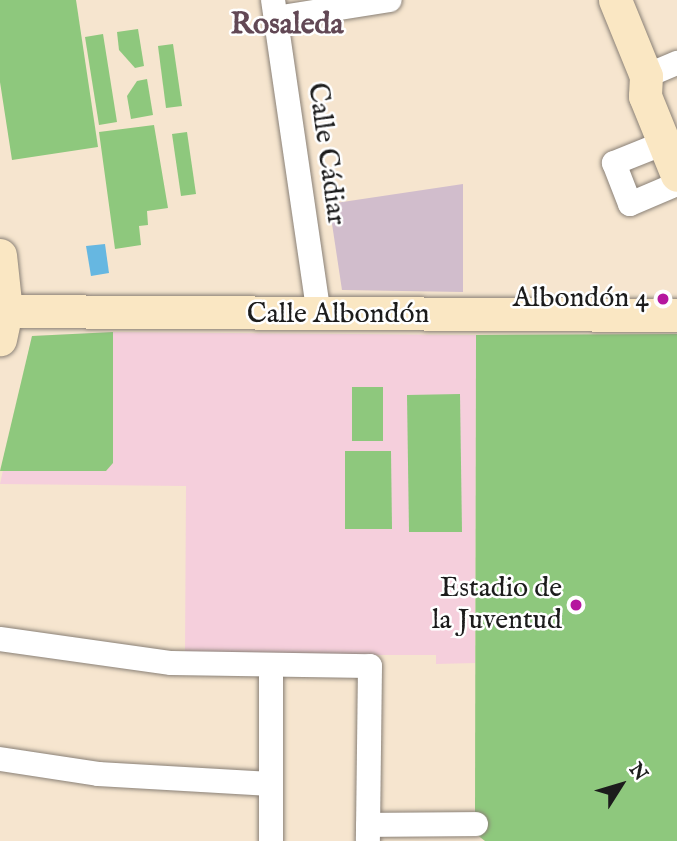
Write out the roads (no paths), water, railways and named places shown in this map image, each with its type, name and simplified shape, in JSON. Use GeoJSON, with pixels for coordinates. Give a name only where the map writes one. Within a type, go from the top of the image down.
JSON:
{"type":"FeatureCollection","features":[{"type":"Feature","properties":{"kind":"street"},"geometry":{"type":"LineString","coordinates":[[275,9],[390,0]]}},
{"type":"Feature","properties":{"kind":"street"},"geometry":{"type":"LineString","coordinates":[[615,0],[646,76],[645,96],[677,175]]}},
{"type":"Feature","properties":{"kind":"street","name":"Calle Cádiar"},"geometry":{"type":"LineString","coordinates":[[275,9],[319,316]]}},
{"type":"Feature","properties":{"kind":"street"},"geometry":{"type":"LineString","coordinates":[[646,76],[677,63]]}},
{"type":"Feature","properties":{"kind":"street"},"geometry":{"type":"LineString","coordinates":[[664,143],[614,163],[630,204],[677,184]]}},
{"type":"Feature","properties":{"kind":"street"},"geometry":{"type":"LineString","coordinates":[[0,255],[2,321]]}},
{"type":"Feature","properties":{"kind":"street","name":"Calle Albondón"},"geometry":{"type":"LineString","coordinates":[[2,321],[319,316],[677,315]]}},
{"type":"Feature","properties":{"kind":"street"},"geometry":{"type":"LineString","coordinates":[[0,639],[171,663],[370,666],[368,833],[476,824]]}},
{"type":"Feature","properties":{"kind":"street"},"geometry":{"type":"LineString","coordinates":[[271,677],[271,841]]}},
{"type":"Feature","properties":{"kind":"street"},"geometry":{"type":"LineString","coordinates":[[0,759],[98,774],[271,784]]}},
{"type":"Feature","properties":{"kind":"water"},"geometry":{"type":"Polygon","coordinates":[[[105,244],[109,273],[91,276],[86,246],[105,244]]]}},
{"type":"Feature","properties":{"kind":"place","name":"Albondón 4"},"geometry":{"type":"Point","coordinates":[663,299]}},
{"type":"Feature","properties":{"kind":"place","name":"Estadio de la Juventud"},"geometry":{"type":"Point","coordinates":[576,605]}},
{"type":"Feature","properties":{"kind":"district","name":"Rosaleda"},"geometry":{"type":"Point","coordinates":[287,25]}}]}
